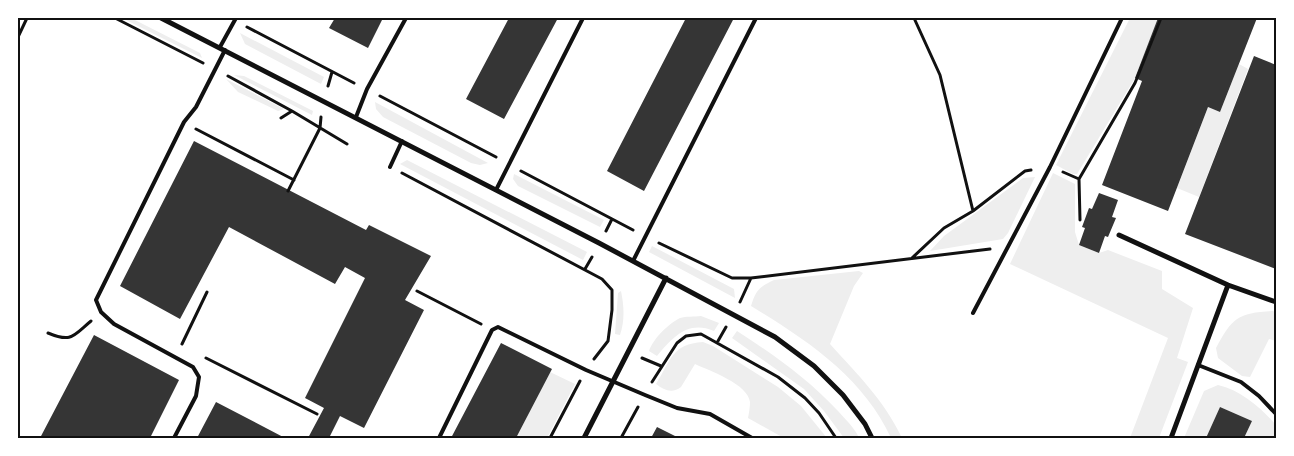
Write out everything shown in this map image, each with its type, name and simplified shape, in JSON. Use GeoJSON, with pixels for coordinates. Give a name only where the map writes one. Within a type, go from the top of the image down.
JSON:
{"type":"FeatureCollection","features":[{"type":"Feature","properties":{"kind":"street"},"geometry":{"type":"LineString","coordinates":[[161,18],[666,278],[775,337],[814,366],[843,395],[866,424],[872,438]]}},
{"type":"Feature","properties":{"kind":"street"},"geometry":{"type":"LineString","coordinates":[[1119,234],[1228,284],[1276,302]]}},
{"type":"Feature","properties":{"kind":"street"},"geometry":{"type":"LineString","coordinates":[[584,438],[666,278]]}},
{"type":"Feature","properties":{"kind":"street"},"geometry":{"type":"LineString","coordinates":[[1171,438],[1228,284]]}},
{"type":"Feature","properties":{"kind":"lane"},"geometry":{"type":"LineString","coordinates":[[356,117],[367,89],[406,18]]}},
{"type":"Feature","properties":{"kind":"lane"},"geometry":{"type":"LineString","coordinates":[[496,190],[583,18]]}},
{"type":"Feature","properties":{"kind":"lane"},"geometry":{"type":"LineString","coordinates":[[633,261],[756,18]]}},
{"type":"Feature","properties":{"kind":"lane"},"geometry":{"type":"LineString","coordinates":[[973,314],[1050,167],[1122,18]]}},
{"type":"Feature","properties":{"kind":"lane"},"geometry":{"type":"LineString","coordinates":[[220,47],[235,19]]}},
{"type":"Feature","properties":{"kind":"lane"},"geometry":{"type":"LineString","coordinates":[[174,438],[196,396],[199,376],[192,367],[114,324],[101,312],[96,300],[100,288],[184,122],[196,107],[226,50]]}},
{"type":"Feature","properties":{"kind":"lane"},"geometry":{"type":"LineString","coordinates":[[390,167],[402,141]]}},
{"type":"Feature","properties":{"kind":"lane"},"geometry":{"type":"LineString","coordinates":[[438,438],[492,330],[498,327],[586,370],[614,380],[644,395],[677,408],[710,414],[752,438]]}},
{"type":"Feature","properties":{"kind":"lane"},"geometry":{"type":"LineString","coordinates":[[1198,365],[1241,382],[1259,396],[1276,414]]}},
{"type":"Feature","properties":{"kind":"path"},"geometry":{"type":"LineString","coordinates":[[18,36],[28,18]]}},
{"type":"Feature","properties":{"kind":"path"},"geometry":{"type":"LineString","coordinates":[[116,18],[216,69],[347,144]]}},
{"type":"Feature","properties":{"kind":"path"},"geometry":{"type":"LineString","coordinates":[[914,18],[940,75],[972,210]]}},
{"type":"Feature","properties":{"kind":"path"},"geometry":{"type":"LineString","coordinates":[[1080,220],[1079,179],[1135,83],[1161,18]]}},
{"type":"Feature","properties":{"kind":"path"},"geometry":{"type":"LineString","coordinates":[[235,19],[645,236],[732,278],[751,278],[1008,247]]}},
{"type":"Feature","properties":{"kind":"path"},"geometry":{"type":"LineString","coordinates":[[281,118],[292,111]]}},
{"type":"Feature","properties":{"kind":"path"},"geometry":{"type":"LineString","coordinates":[[184,122],[294,180]]}},
{"type":"Feature","properties":{"kind":"path"},"geometry":{"type":"LineString","coordinates":[[288,191],[320,128]]}},
{"type":"Feature","properties":{"kind":"path"},"geometry":{"type":"LineString","coordinates":[[390,167],[602,279],[612,290],[612,310],[608,341],[586,370],[550,438]]}},
{"type":"Feature","properties":{"kind":"path"},"geometry":{"type":"LineString","coordinates":[[912,258],[944,228],[1025,171],[1050,167]]}},
{"type":"Feature","properties":{"kind":"path"},"geometry":{"type":"LineString","coordinates":[[734,315],[751,278]]}},
{"type":"Feature","properties":{"kind":"path"},"geometry":{"type":"LineString","coordinates":[[418,291],[492,330]]}},
{"type":"Feature","properties":{"kind":"path"},"geometry":{"type":"LineString","coordinates":[[190,350],[181,345],[207,292]]}},
{"type":"Feature","properties":{"kind":"path"},"geometry":{"type":"LineString","coordinates":[[48,333],[62,339],[67,339],[101,312]]}},
{"type":"Feature","properties":{"kind":"path"},"geometry":{"type":"LineString","coordinates":[[628,352],[660,366],[676,343],[686,336],[702,334],[778,377],[805,398],[819,413],[836,438]]}},
{"type":"Feature","properties":{"kind":"path"},"geometry":{"type":"LineString","coordinates":[[198,354],[317,414]]}},
{"type":"Feature","properties":{"kind":"path"},"geometry":{"type":"LineString","coordinates":[[622,438],[644,395]]}},
{"type":"Feature","properties":{"kind":"shaded area"},"geometry":{"type":"Polygon","coordinates":[[[122,18],[131,18],[200,53],[202,58],[122,18]]]}},
{"type":"Feature","properties":{"kind":"shaded area"},"geometry":{"type":"Polygon","coordinates":[[[1130,18],[1158,18],[1135,78],[1077,174],[1073,174],[1056,165],[1130,18]]]}},
{"type":"Feature","properties":{"kind":"shaded area"},"geometry":{"type":"Polygon","coordinates":[[[240,33],[324,77],[321,84],[245,44],[240,33]]]}},
{"type":"Feature","properties":{"kind":"shaded area"},"geometry":{"type":"Polygon","coordinates":[[[1239,64],[1248,69],[1199,197],[1177,188],[1208,107],[1220,112],[1239,64]]]}},
{"type":"Feature","properties":{"kind":"shaded area"},"geometry":{"type":"Polygon","coordinates":[[[234,75],[244,76],[313,111],[312,115],[234,75]]]}},
{"type":"Feature","properties":{"kind":"shaded area"},"geometry":{"type":"Polygon","coordinates":[[[226,79],[284,109],[278,111],[238,92],[226,79]]]}},
{"type":"Feature","properties":{"kind":"shaded area"},"geometry":{"type":"Polygon","coordinates":[[[375,102],[488,163],[480,165],[471,163],[383,117],[376,109],[375,102]]]}},
{"type":"Feature","properties":{"kind":"shaded area"},"geometry":{"type":"Polygon","coordinates":[[[407,160],[587,252],[583,260],[400,164],[407,160]]]}},
{"type":"Feature","properties":{"kind":"shaded area"},"geometry":{"type":"Polygon","coordinates":[[[1053,173],[1075,184],[1075,232],[1079,245],[1099,253],[1108,250],[1162,271],[1162,289],[1193,308],[1177,358],[1188,362],[1159,438],[1130,438],[1168,338],[1010,264],[1053,173]]]}},
{"type":"Feature","properties":{"kind":"shaded area"},"geometry":{"type":"Polygon","coordinates":[[[514,174],[604,220],[600,227],[518,186],[513,179],[514,174]]]}},
{"type":"Feature","properties":{"kind":"shaded area"},"geometry":{"type":"Polygon","coordinates":[[[1035,177],[1008,233],[1003,239],[930,251],[944,236],[1023,178],[1035,177]]]}},
{"type":"Feature","properties":{"kind":"shaded area"},"geometry":{"type":"Polygon","coordinates":[[[652,246],[734,289],[735,298],[649,252],[652,246]]]}},
{"type":"Feature","properties":{"kind":"shaded area"},"geometry":{"type":"Polygon","coordinates":[[[859,271],[863,273],[854,286],[830,344],[879,400],[902,438],[891,438],[865,396],[832,362],[793,332],[751,306],[759,290],[774,280],[859,271]]]}},
{"type":"Feature","properties":{"kind":"shaded area"},"geometry":{"type":"Polygon","coordinates":[[[621,291],[624,313],[620,335],[615,334],[618,293],[621,291]]]}},
{"type":"Feature","properties":{"kind":"shaded area"},"geometry":{"type":"Polygon","coordinates":[[[1273,311],[1276,313],[1276,341],[1269,339],[1250,377],[1242,376],[1218,358],[1216,348],[1227,330],[1237,319],[1252,313],[1273,311]]]}},
{"type":"Feature","properties":{"kind":"shaded area"},"geometry":{"type":"Polygon","coordinates":[[[701,316],[719,323],[714,331],[705,328],[689,329],[675,337],[657,356],[649,351],[657,337],[675,321],[682,317],[701,316]]]}},
{"type":"Feature","properties":{"kind":"shaded area"},"geometry":{"type":"Polygon","coordinates":[[[737,331],[777,358],[814,388],[847,420],[859,438],[844,438],[824,411],[804,389],[732,338],[737,331]]]}},
{"type":"Feature","properties":{"kind":"shaded area"},"geometry":{"type":"Polygon","coordinates":[[[703,342],[713,346],[778,387],[801,406],[827,438],[782,438],[748,418],[750,402],[748,395],[743,389],[718,374],[695,364],[678,389],[668,390],[656,384],[669,361],[678,350],[693,343],[703,342]]]}},
{"type":"Feature","properties":{"kind":"shaded area"},"geometry":{"type":"Polygon","coordinates":[[[550,372],[575,384],[547,438],[516,438],[550,372]]]}},
{"type":"Feature","properties":{"kind":"shaded area"},"geometry":{"type":"Polygon","coordinates":[[[1218,385],[1243,395],[1264,412],[1276,425],[1276,438],[1244,438],[1252,421],[1220,407],[1206,438],[1184,438],[1204,391],[1218,385]]]}},
{"type":"Feature","properties":{"kind":"building"},"geometry":{"type":"Polygon","coordinates":[[[335,18],[383,18],[368,48],[329,28],[335,18]]]}},
{"type":"Feature","properties":{"kind":"building"},"geometry":{"type":"Polygon","coordinates":[[[509,18],[558,18],[504,119],[466,99],[509,18]]]}},
{"type":"Feature","properties":{"kind":"building"},"geometry":{"type":"Polygon","coordinates":[[[686,18],[734,18],[644,191],[607,171],[686,18]]]}},
{"type":"Feature","properties":{"kind":"building"},"geometry":{"type":"Polygon","coordinates":[[[1158,18],[1257,18],[1220,112],[1208,107],[1168,211],[1102,185],[1142,81],[1135,78],[1158,18]]]}},
{"type":"Feature","properties":{"kind":"building"},"geometry":{"type":"Polygon","coordinates":[[[1254,56],[1276,65],[1276,269],[1185,234],[1254,56]]]}},
{"type":"Feature","properties":{"kind":"building"},"geometry":{"type":"Polygon","coordinates":[[[194,141],[366,230],[369,225],[431,256],[405,300],[424,310],[364,428],[340,416],[329,438],[308,438],[324,408],[305,398],[365,278],[345,267],[335,284],[229,227],[180,319],[120,286],[194,141]]]}},
{"type":"Feature","properties":{"kind":"building"},"geometry":{"type":"Polygon","coordinates":[[[1099,193],[1118,200],[1112,217],[1116,218],[1108,237],[1105,236],[1099,253],[1079,245],[1085,228],[1082,227],[1089,208],[1092,209],[1099,193]]]}},
{"type":"Feature","properties":{"kind":"building"},"geometry":{"type":"Polygon","coordinates":[[[94,335],[179,380],[150,438],[40,438],[94,335]]]}},
{"type":"Feature","properties":{"kind":"building"},"geometry":{"type":"Polygon","coordinates":[[[501,343],[552,369],[516,438],[451,438],[501,343]]]}},
{"type":"Feature","properties":{"kind":"building"},"geometry":{"type":"Polygon","coordinates":[[[216,402],[285,438],[197,438],[216,402]]]}},
{"type":"Feature","properties":{"kind":"building"},"geometry":{"type":"Polygon","coordinates":[[[1220,407],[1252,421],[1244,438],[1206,438],[1220,407]]]}},
{"type":"Feature","properties":{"kind":"building"},"geometry":{"type":"Polygon","coordinates":[[[657,427],[679,438],[651,438],[657,427]]]}}]}
